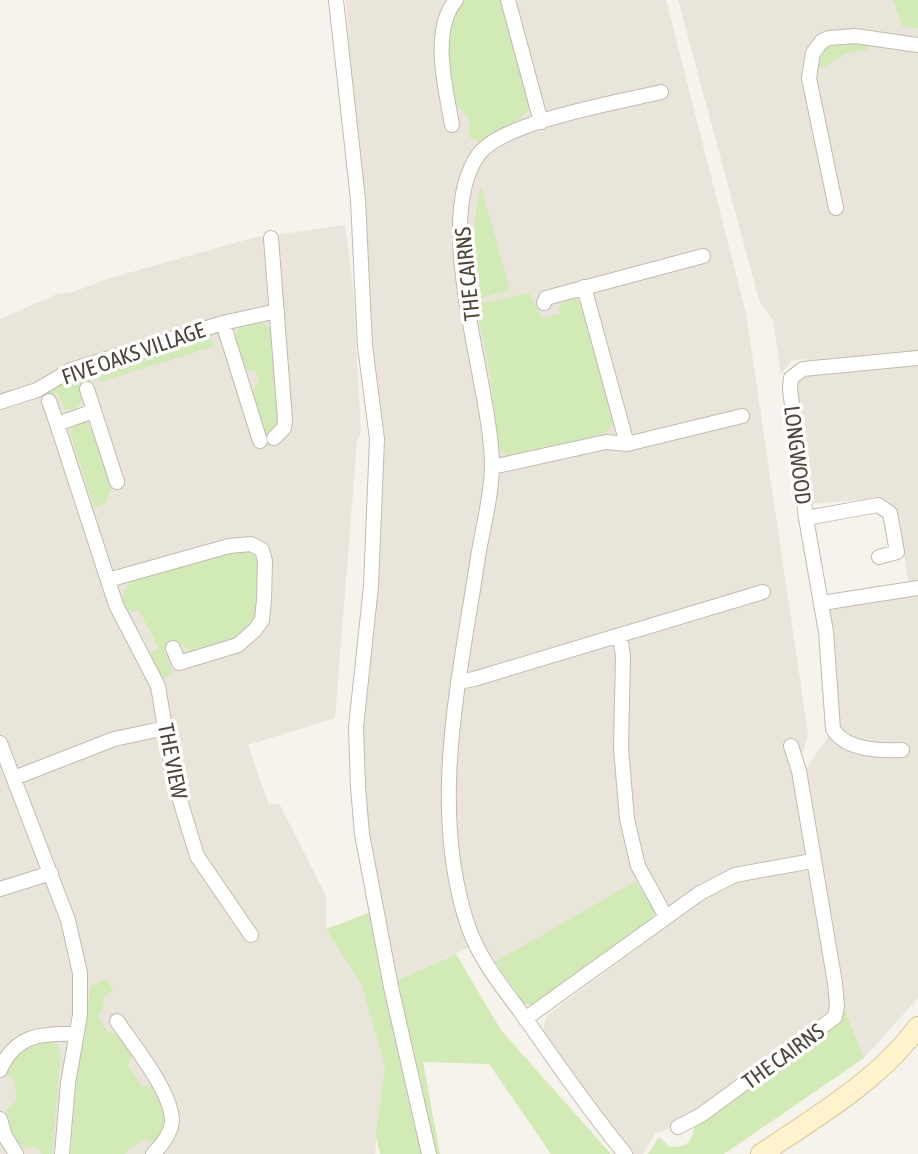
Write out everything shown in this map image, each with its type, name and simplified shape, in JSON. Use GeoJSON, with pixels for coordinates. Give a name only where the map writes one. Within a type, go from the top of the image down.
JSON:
{"type":"FeatureCollection","features":[{"type":"Feature","properties":{"kind":"main road"},"geometry":{"type":"LineString","coordinates":[[761,1154],[851,1093],[918,1027]]}},
{"type":"Feature","properties":{"kind":"street"},"geometry":{"type":"LineString","coordinates":[[336,0],[358,200],[365,346],[377,439],[371,586],[356,727],[358,787],[362,834],[391,987],[429,1154]]}},
{"type":"Feature","properties":{"kind":"street"},"geometry":{"type":"LineString","coordinates":[[452,125],[443,47],[447,13],[456,0]]}},
{"type":"Feature","properties":{"kind":"street"},"geometry":{"type":"LineString","coordinates":[[508,0],[541,122]]}},
{"type":"Feature","properties":{"kind":"street"},"geometry":{"type":"LineString","coordinates":[[836,208],[809,78],[813,53],[822,41],[842,36],[918,45]]}},
{"type":"Feature","properties":{"kind":"street","name":"THE CAIRNS"},"geometry":{"type":"LineString","coordinates":[[625,1154],[581,1100],[484,964],[468,926],[451,847],[449,789],[458,682],[492,467],[460,234],[463,196],[473,163],[489,143],[512,129],[661,92]]}},
{"type":"Feature","properties":{"kind":"street","name":"FIVE OAKS VILLAGE"},"geometry":{"type":"LineString","coordinates":[[223,323],[267,439],[284,428],[285,420],[271,238]]}},
{"type":"Feature","properties":{"kind":"street"},"geometry":{"type":"LineString","coordinates":[[544,303],[546,298],[703,256]]}},
{"type":"Feature","properties":{"kind":"street"},"geometry":{"type":"LineString","coordinates":[[584,287],[627,444]]}},
{"type":"Feature","properties":{"kind":"street","name":"FIVE OAKS VILLAGE"},"geometry":{"type":"LineString","coordinates":[[0,402],[37,390],[71,370],[223,323],[277,311]]}},
{"type":"Feature","properties":{"kind":"street","name":"LONGWOOD"},"geometry":{"type":"LineString","coordinates":[[902,750],[860,747],[837,737],[833,729],[822,603],[806,518],[790,389],[791,378],[811,367],[918,358]]}},
{"type":"Feature","properties":{"kind":"street"},"geometry":{"type":"LineString","coordinates":[[87,389],[117,482]]}},
{"type":"Feature","properties":{"kind":"street","name":"THE VIEW"},"geometry":{"type":"LineString","coordinates":[[49,401],[116,605],[158,686],[173,777],[197,856],[251,935]]}},
{"type":"Feature","properties":{"kind":"street"},"geometry":{"type":"LineString","coordinates":[[57,424],[94,411]]}},
{"type":"Feature","properties":{"kind":"street"},"geometry":{"type":"LineString","coordinates":[[492,467],[606,442],[627,444],[742,416]]}},
{"type":"Feature","properties":{"kind":"street","name":"LONGWOOD"},"geometry":{"type":"LineString","coordinates":[[806,518],[878,505],[890,513],[897,552],[879,557]]}},
{"type":"Feature","properties":{"kind":"street"},"geometry":{"type":"LineString","coordinates":[[108,580],[229,546],[251,544],[262,550],[265,580],[262,620],[249,638],[238,645],[179,663],[173,648]]}},
{"type":"Feature","properties":{"kind":"street"},"geometry":{"type":"LineString","coordinates":[[822,603],[918,588]]}},
{"type":"Feature","properties":{"kind":"street"},"geometry":{"type":"LineString","coordinates":[[458,682],[763,592]]}},
{"type":"Feature","properties":{"kind":"street"},"geometry":{"type":"LineString","coordinates":[[620,636],[623,656],[621,748],[627,819],[638,866],[666,917]]}},
{"type":"Feature","properties":{"kind":"street"},"geometry":{"type":"LineString","coordinates":[[14,778],[114,739],[166,728]]}},
{"type":"Feature","properties":{"kind":"street"},"geometry":{"type":"LineString","coordinates":[[0,743],[68,920],[80,973],[80,1015],[68,1083],[62,1154]]}},
{"type":"Feature","properties":{"kind":"street","name":"THE CAIRNS"},"geometry":{"type":"LineString","coordinates":[[678,1127],[701,1115],[835,1017],[835,983],[799,771],[791,746]]}},
{"type":"Feature","properties":{"kind":"street"},"geometry":{"type":"LineString","coordinates":[[525,1019],[700,893],[735,875],[812,861]]}},
{"type":"Feature","properties":{"kind":"street"},"geometry":{"type":"LineString","coordinates":[[0,889],[51,873]]}},
{"type":"Feature","properties":{"kind":"street"},"geometry":{"type":"LineString","coordinates":[[117,1021],[170,1105],[172,1125],[164,1142],[153,1154]]}},
{"type":"Feature","properties":{"kind":"street"},"geometry":{"type":"LineString","coordinates":[[0,1070],[10,1051],[24,1040],[75,1034]]}},
{"type":"Feature","properties":{"kind":"street"},"geometry":{"type":"LineString","coordinates":[[0,1119],[5,1136],[16,1154]]}},
{"type":"Feature","properties":{"kind":"shaded area"},"geometry":{"type":"Polygon","coordinates":[[[346,0],[666,0],[746,313],[808,734],[798,771],[834,1017],[676,1126],[655,1134],[643,1154],[628,1154],[582,1099],[543,1031],[546,1016],[678,918],[649,875],[495,962],[483,941],[393,982],[366,831],[362,747],[370,663],[378,472],[346,0]]]}},
{"type":"Feature","properties":{"kind":"shaded area"},"geometry":{"type":"Polygon","coordinates":[[[678,0],[918,0],[918,998],[864,1058],[844,1008],[804,772],[834,728],[824,605],[910,592],[899,522],[895,506],[883,498],[810,504],[796,388],[799,378],[811,375],[806,359],[792,360],[781,374],[773,321],[759,300],[678,0]]]}},
{"type":"Feature","properties":{"kind":"shaded area"},"geometry":{"type":"Polygon","coordinates":[[[345,225],[353,287],[361,433],[357,441],[335,718],[248,745],[269,805],[279,803],[326,896],[326,929],[361,984],[385,1066],[375,1154],[0,1154],[0,319],[57,294],[73,292],[107,279],[252,238],[345,225]]]}},
{"type":"Feature","properties":{"kind":"green space"},"geometry":{"type":"Polygon","coordinates":[[[463,0],[503,0],[530,106],[514,122],[479,142],[468,136],[469,120],[454,102],[450,35],[456,10],[463,0]]]}},
{"type":"Feature","properties":{"kind":"green space"},"geometry":{"type":"Polygon","coordinates":[[[893,0],[918,0],[918,28],[903,27],[893,0]]]}},
{"type":"Feature","properties":{"kind":"green space"},"geometry":{"type":"Polygon","coordinates":[[[849,42],[868,46],[867,51],[843,55],[815,69],[825,45],[849,42]]]}},
{"type":"Feature","properties":{"kind":"green space"},"geometry":{"type":"Polygon","coordinates":[[[481,186],[510,290],[481,298],[475,242],[481,186]]]}},
{"type":"Feature","properties":{"kind":"green space"},"geometry":{"type":"Polygon","coordinates":[[[529,293],[542,318],[560,314],[559,307],[565,300],[575,298],[583,303],[614,424],[604,434],[508,456],[498,444],[490,374],[476,305],[529,293]]]}},
{"type":"Feature","properties":{"kind":"green space"},"geometry":{"type":"Polygon","coordinates":[[[261,321],[272,334],[278,421],[265,434],[253,396],[253,389],[259,383],[256,371],[243,366],[234,338],[240,326],[261,321]]]}},
{"type":"Feature","properties":{"kind":"green space"},"geometry":{"type":"Polygon","coordinates":[[[206,338],[212,340],[215,346],[100,382],[99,372],[206,338]]]}},
{"type":"Feature","properties":{"kind":"green space"},"geometry":{"type":"Polygon","coordinates":[[[90,374],[90,383],[79,387],[82,400],[75,410],[65,409],[57,393],[43,394],[71,379],[90,374]]]}},
{"type":"Feature","properties":{"kind":"green space"},"geometry":{"type":"Polygon","coordinates":[[[84,422],[93,429],[112,487],[106,503],[94,507],[70,433],[75,424],[84,422]]]}},
{"type":"Feature","properties":{"kind":"green space"},"geometry":{"type":"Polygon","coordinates":[[[247,549],[258,559],[258,600],[253,620],[236,637],[221,644],[190,652],[181,643],[164,650],[173,674],[162,679],[149,654],[159,648],[139,610],[127,613],[123,598],[127,586],[133,578],[247,549]]]}},
{"type":"Feature","properties":{"kind":"green space"},"geometry":{"type":"Polygon","coordinates":[[[636,881],[655,910],[653,921],[538,1006],[524,1004],[495,962],[636,881]]]}},
{"type":"Feature","properties":{"kind":"green space"},"geometry":{"type":"Polygon","coordinates":[[[379,909],[393,982],[456,954],[501,1030],[611,1154],[551,1154],[489,1064],[423,1062],[440,1154],[380,1154],[376,1135],[385,1066],[361,984],[326,929],[379,909]]]}},
{"type":"Feature","properties":{"kind":"green space"},"geometry":{"type":"Polygon","coordinates":[[[107,978],[113,991],[104,997],[103,1010],[98,1016],[108,1033],[117,1032],[133,1055],[128,1065],[141,1086],[152,1086],[163,1108],[163,1129],[154,1143],[144,1139],[126,1154],[71,1154],[77,1077],[91,986],[107,978]]]}},
{"type":"Feature","properties":{"kind":"green space"},"geometry":{"type":"Polygon","coordinates":[[[844,1008],[864,1058],[724,1154],[648,1154],[659,1137],[670,1147],[687,1144],[694,1128],[840,1022],[844,1008]]]}},
{"type":"Feature","properties":{"kind":"green space"},"geometry":{"type":"Polygon","coordinates":[[[51,1042],[57,1044],[61,1053],[52,1154],[42,1154],[35,1146],[28,1148],[16,1143],[7,1109],[16,1101],[15,1081],[7,1074],[18,1055],[51,1042]]]}}]}
